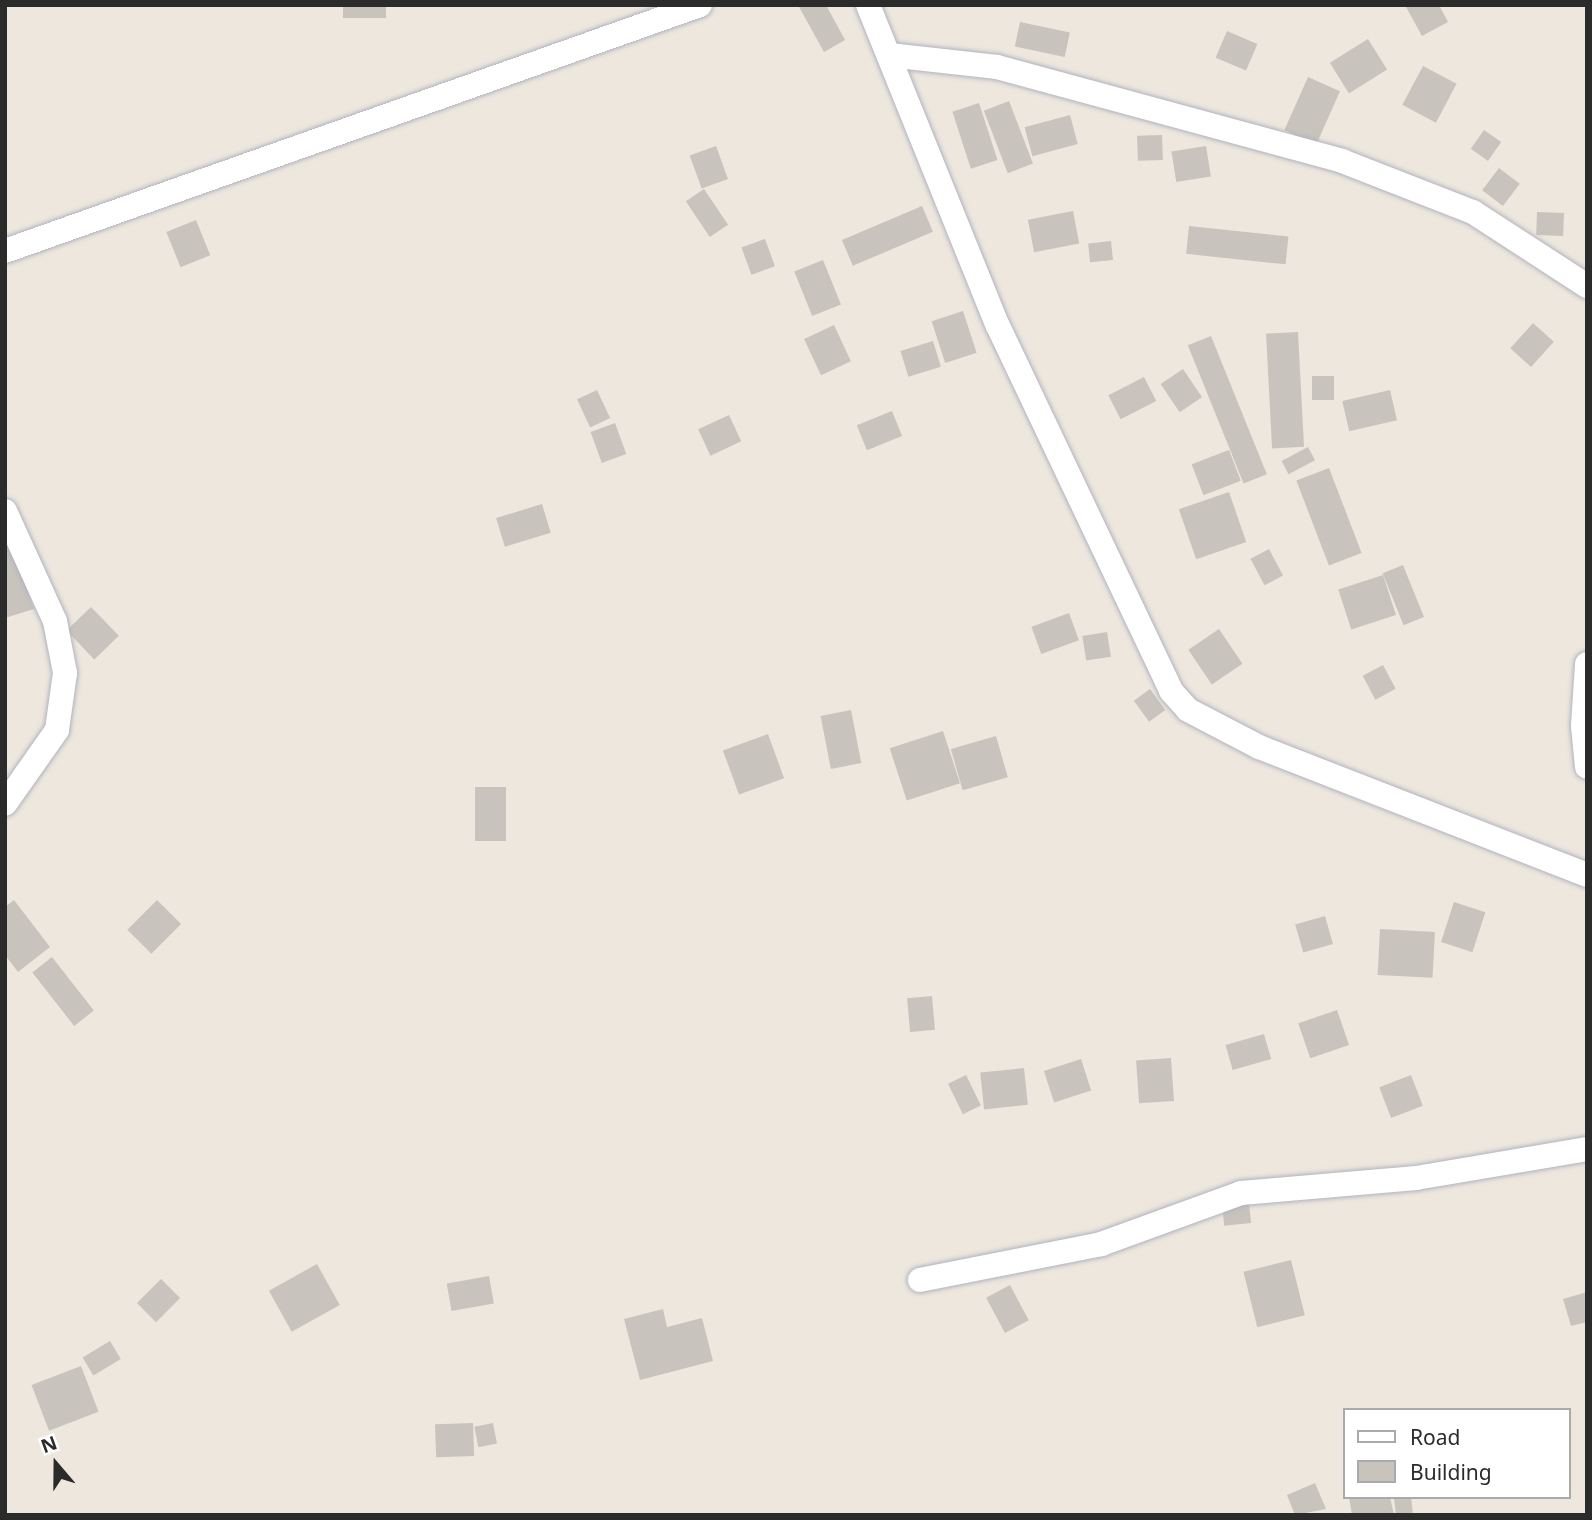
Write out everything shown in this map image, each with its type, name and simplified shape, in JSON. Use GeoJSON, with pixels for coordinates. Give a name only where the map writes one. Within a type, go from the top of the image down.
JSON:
{"type":"FeatureCollection","features":[{"type":"Feature","properties":{"kind":"street"},"geometry":{"type":"LineString","coordinates":[[5,251],[700,5]]}},
{"type":"Feature","properties":{"kind":"street"},"geometry":{"type":"LineString","coordinates":[[867,5],[890,55],[998,326],[1171,691],[1188,710],[1259,747],[1587,875]]}},
{"type":"Feature","properties":{"kind":"street"},"geometry":{"type":"LineString","coordinates":[[890,55],[998,67],[1342,161],[1473,212],[1587,286]]}},
{"type":"Feature","properties":{"kind":"street"},"geometry":{"type":"LineString","coordinates":[[5,511],[55,621],[65,673],[57,730],[5,804]]}},
{"type":"Feature","properties":{"kind":"street"},"geometry":{"type":"LineString","coordinates":[[1587,664],[1583,726],[1587,767]]}},
{"type":"Feature","properties":{"kind":"street"},"geometry":{"type":"LineString","coordinates":[[920,1280],[1101,1244],[1241,1193],[1416,1178],[1587,1149]]}},
{"type":"Feature","properties":{"kind":"building"},"geometry":{"type":"Polygon","coordinates":[[[343,5],[386,5],[386,18],[343,18],[343,5]]]}},
{"type":"Feature","properties":{"kind":"building"},"geometry":{"type":"Polygon","coordinates":[[[798,5],[826,5],[845,40],[824,52],[798,5]]]}},
{"type":"Feature","properties":{"kind":"building"},"geometry":{"type":"Polygon","coordinates":[[[1405,5],[1439,5],[1448,22],[1422,36],[1405,5]]]}},
{"type":"Feature","properties":{"kind":"building"},"geometry":{"type":"Polygon","coordinates":[[[1020,22],[1070,33],[1065,57],[1015,46],[1020,22]]]}},
{"type":"Feature","properties":{"kind":"building"},"geometry":{"type":"Polygon","coordinates":[[[1227,31],[1257,44],[1246,71],[1216,58],[1227,31]]]}},
{"type":"Feature","properties":{"kind":"building"},"geometry":{"type":"Polygon","coordinates":[[[1368,39],[1387,70],[1349,93],[1330,63],[1368,39]]]}},
{"type":"Feature","properties":{"kind":"building"},"geometry":{"type":"Polygon","coordinates":[[[1423,66],[1457,84],[1436,123],[1402,105],[1423,66]]]}},
{"type":"Feature","properties":{"kind":"building"},"geometry":{"type":"Polygon","coordinates":[[[1308,77],[1340,91],[1316,144],[1284,130],[1308,77]]]}},
{"type":"Feature","properties":{"kind":"building"},"geometry":{"type":"Polygon","coordinates":[[[1009,101],[1033,164],[1008,173],[984,111],[1009,101]]]}},
{"type":"Feature","properties":{"kind":"building"},"geometry":{"type":"Polygon","coordinates":[[[979,103],[998,160],[971,169],[952,112],[979,103]]]}},
{"type":"Feature","properties":{"kind":"building"},"geometry":{"type":"Polygon","coordinates":[[[1070,115],[1078,144],[1032,156],[1025,127],[1070,115]]]}},
{"type":"Feature","properties":{"kind":"building"},"geometry":{"type":"Polygon","coordinates":[[[1484,130],[1501,142],[1488,161],[1471,149],[1484,130]]]}},
{"type":"Feature","properties":{"kind":"building"},"geometry":{"type":"Polygon","coordinates":[[[1162,135],[1163,160],[1138,161],[1137,136],[1162,135]]]}},
{"type":"Feature","properties":{"kind":"building"},"geometry":{"type":"Polygon","coordinates":[[[716,146],[728,179],[702,188],[690,156],[716,146]]]}},
{"type":"Feature","properties":{"kind":"building"},"geometry":{"type":"Polygon","coordinates":[[[1206,146],[1211,177],[1176,182],[1171,151],[1206,146]]]}},
{"type":"Feature","properties":{"kind":"building"},"geometry":{"type":"Polygon","coordinates":[[[1499,168],[1520,184],[1503,206],[1482,190],[1499,168]]]}},
{"type":"Feature","properties":{"kind":"building"},"geometry":{"type":"Polygon","coordinates":[[[704,189],[728,225],[710,237],[686,201],[704,189]]]}},
{"type":"Feature","properties":{"kind":"building"},"geometry":{"type":"Polygon","coordinates":[[[922,206],[933,232],[853,266],[842,240],[922,206]]]}},
{"type":"Feature","properties":{"kind":"building"},"geometry":{"type":"Polygon","coordinates":[[[1073,211],[1079,243],[1034,252],[1028,220],[1073,211]]]}},
{"type":"Feature","properties":{"kind":"building"},"geometry":{"type":"Polygon","coordinates":[[[1537,212],[1564,213],[1563,236],[1536,235],[1537,212]]]}},
{"type":"Feature","properties":{"kind":"building"},"geometry":{"type":"Polygon","coordinates":[[[196,220],[210,255],[181,267],[166,232],[196,220]]]}},
{"type":"Feature","properties":{"kind":"building"},"geometry":{"type":"Polygon","coordinates":[[[1189,226],[1288,236],[1286,264],[1186,254],[1189,226]]]}},
{"type":"Feature","properties":{"kind":"building"},"geometry":{"type":"Polygon","coordinates":[[[765,239],[775,266],[751,275],[742,248],[765,239]]]}},
{"type":"Feature","properties":{"kind":"building"},"geometry":{"type":"Polygon","coordinates":[[[1111,241],[1113,260],[1090,262],[1088,243],[1111,241]]]}},
{"type":"Feature","properties":{"kind":"building"},"geometry":{"type":"Polygon","coordinates":[[[823,260],[841,305],[812,316],[794,272],[823,260]]]}},
{"type":"Feature","properties":{"kind":"building"},"geometry":{"type":"Polygon","coordinates":[[[963,311],[977,353],[945,363],[932,321],[963,311]]]}},
{"type":"Feature","properties":{"kind":"building"},"geometry":{"type":"Polygon","coordinates":[[[1533,323],[1554,342],[1531,367],[1510,348],[1533,323]]]}},
{"type":"Feature","properties":{"kind":"building"},"geometry":{"type":"Polygon","coordinates":[[[834,325],[851,361],[821,375],[804,339],[834,325]]]}},
{"type":"Feature","properties":{"kind":"building"},"geometry":{"type":"Polygon","coordinates":[[[1298,332],[1304,447],[1272,449],[1266,334],[1298,332]]]}},
{"type":"Feature","properties":{"kind":"building"},"geometry":{"type":"Polygon","coordinates":[[[1211,336],[1267,474],[1244,484],[1188,345],[1211,336]]]}},
{"type":"Feature","properties":{"kind":"building"},"geometry":{"type":"Polygon","coordinates":[[[933,341],[941,367],[908,377],[900,351],[933,341]]]}},
{"type":"Feature","properties":{"kind":"building"},"geometry":{"type":"Polygon","coordinates":[[[1183,369],[1202,397],[1180,412],[1161,384],[1183,369]]]}},
{"type":"Feature","properties":{"kind":"building"},"geometry":{"type":"Polygon","coordinates":[[[1312,376],[1334,376],[1334,400],[1312,400],[1312,376]]]}},
{"type":"Feature","properties":{"kind":"building"},"geometry":{"type":"Polygon","coordinates":[[[1144,377],[1156,401],[1121,419],[1108,395],[1144,377]]]}},
{"type":"Feature","properties":{"kind":"building"},"geometry":{"type":"Polygon","coordinates":[[[597,390],[610,418],[590,427],[577,399],[597,390]]]}},
{"type":"Feature","properties":{"kind":"building"},"geometry":{"type":"Polygon","coordinates":[[[1390,390],[1397,420],[1349,431],[1342,401],[1390,390]]]}},
{"type":"Feature","properties":{"kind":"building"},"geometry":{"type":"Polygon","coordinates":[[[892,411],[902,436],[867,450],[857,425],[892,411]]]}},
{"type":"Feature","properties":{"kind":"building"},"geometry":{"type":"Polygon","coordinates":[[[729,415],[741,441],[710,456],[698,429],[729,415]]]}},
{"type":"Feature","properties":{"kind":"building"},"geometry":{"type":"Polygon","coordinates":[[[615,423],[626,454],[602,463],[591,432],[615,423]]]}},
{"type":"Feature","properties":{"kind":"building"},"geometry":{"type":"Polygon","coordinates":[[[1308,447],[1315,460],[1289,474],[1282,461],[1308,447]]]}},
{"type":"Feature","properties":{"kind":"building"},"geometry":{"type":"Polygon","coordinates":[[[1229,450],[1241,481],[1203,495],[1192,464],[1229,450]]]}},
{"type":"Feature","properties":{"kind":"building"},"geometry":{"type":"Polygon","coordinates":[[[1329,468],[1362,553],[1329,565],[1296,481],[1329,468]]]}},
{"type":"Feature","properties":{"kind":"building"},"geometry":{"type":"Polygon","coordinates":[[[1229,492],[1246,542],[1196,559],[1179,509],[1229,492]]]}},
{"type":"Feature","properties":{"kind":"building"},"geometry":{"type":"Polygon","coordinates":[[[542,504],[551,533],[505,547],[496,518],[542,504]]]}},
{"type":"Feature","properties":{"kind":"building"},"geometry":{"type":"Polygon","coordinates":[[[5,527],[34,609],[5,618],[5,527]]]}},
{"type":"Feature","properties":{"kind":"building"},"geometry":{"type":"Polygon","coordinates":[[[1269,549],[1283,575],[1265,585],[1250,559],[1269,549]]]}},
{"type":"Feature","properties":{"kind":"building"},"geometry":{"type":"Polygon","coordinates":[[[1403,565],[1424,617],[1404,625],[1383,573],[1403,565]]]}},
{"type":"Feature","properties":{"kind":"building"},"geometry":{"type":"Polygon","coordinates":[[[1383,575],[1396,615],[1351,629],[1338,590],[1383,575]]]}},
{"type":"Feature","properties":{"kind":"building"},"geometry":{"type":"Polygon","coordinates":[[[91,607],[119,636],[94,659],[67,631],[91,607]]]}},
{"type":"Feature","properties":{"kind":"building"},"geometry":{"type":"Polygon","coordinates":[[[1069,613],[1079,640],[1041,654],[1031,627],[1069,613]]]}},
{"type":"Feature","properties":{"kind":"building"},"geometry":{"type":"Polygon","coordinates":[[[1219,629],[1242,664],[1212,685],[1188,650],[1219,629]]]}},
{"type":"Feature","properties":{"kind":"building"},"geometry":{"type":"Polygon","coordinates":[[[1107,632],[1111,657],[1086,661],[1082,636],[1107,632]]]}},
{"type":"Feature","properties":{"kind":"building"},"geometry":{"type":"Polygon","coordinates":[[[1383,665],[1396,689],[1375,700],[1363,676],[1383,665]]]}},
{"type":"Feature","properties":{"kind":"building"},"geometry":{"type":"Polygon","coordinates":[[[1150,689],[1165,710],[1149,722],[1134,701],[1150,689]]]}},
{"type":"Feature","properties":{"kind":"building"},"geometry":{"type":"Polygon","coordinates":[[[851,710],[861,763],[831,769],[821,716],[851,710]]]}},
{"type":"Feature","properties":{"kind":"building"},"geometry":{"type":"Polygon","coordinates":[[[943,731],[960,783],[907,801],[890,748],[943,731]]]}},
{"type":"Feature","properties":{"kind":"building"},"geometry":{"type":"Polygon","coordinates":[[[768,734],[784,778],[739,795],[723,750],[768,734]]]}},
{"type":"Feature","properties":{"kind":"building"},"geometry":{"type":"Polygon","coordinates":[[[996,736],[1008,777],[963,790],[951,749],[996,736]]]}},
{"type":"Feature","properties":{"kind":"building"},"geometry":{"type":"Polygon","coordinates":[[[475,787],[506,787],[506,841],[475,841],[475,787]]]}},
{"type":"Feature","properties":{"kind":"building"},"geometry":{"type":"Polygon","coordinates":[[[14,900],[50,947],[18,972],[5,955],[5,907],[14,900]]]}},
{"type":"Feature","properties":{"kind":"building"},"geometry":{"type":"Polygon","coordinates":[[[157,900],[181,924],[151,954],[127,930],[157,900]]]}},
{"type":"Feature","properties":{"kind":"building"},"geometry":{"type":"Polygon","coordinates":[[[1454,902],[1485,912],[1472,952],[1441,942],[1454,902]]]}},
{"type":"Feature","properties":{"kind":"building"},"geometry":{"type":"Polygon","coordinates":[[[1325,916],[1333,944],[1303,952],[1295,925],[1325,916]]]}},
{"type":"Feature","properties":{"kind":"building"},"geometry":{"type":"Polygon","coordinates":[[[1380,929],[1435,932],[1433,978],[1378,975],[1380,929]]]}},
{"type":"Feature","properties":{"kind":"building"},"geometry":{"type":"Polygon","coordinates":[[[52,957],[94,1011],[74,1026],[32,972],[52,957]]]}},
{"type":"Feature","properties":{"kind":"building"},"geometry":{"type":"Polygon","coordinates":[[[932,996],[935,1030],[910,1032],[907,998],[932,996]]]}},
{"type":"Feature","properties":{"kind":"building"},"geometry":{"type":"Polygon","coordinates":[[[1337,1010],[1349,1045],[1310,1058],[1298,1023],[1337,1010]]]}},
{"type":"Feature","properties":{"kind":"building"},"geometry":{"type":"Polygon","coordinates":[[[1264,1034],[1271,1059],[1233,1070],[1226,1045],[1264,1034]]]}},
{"type":"Feature","properties":{"kind":"building"},"geometry":{"type":"Polygon","coordinates":[[[1171,1058],[1174,1101],[1139,1103],[1136,1060],[1171,1058]]]}},
{"type":"Feature","properties":{"kind":"building"},"geometry":{"type":"Polygon","coordinates":[[[1081,1059],[1091,1090],[1054,1102],[1044,1071],[1081,1059]]]}},
{"type":"Feature","properties":{"kind":"building"},"geometry":{"type":"Polygon","coordinates":[[[1024,1068],[1028,1105],[984,1109],[980,1073],[1024,1068]]]}},
{"type":"Feature","properties":{"kind":"building"},"geometry":{"type":"Polygon","coordinates":[[[966,1075],[981,1106],[963,1114],[948,1084],[966,1075]]]}},
{"type":"Feature","properties":{"kind":"building"},"geometry":{"type":"Polygon","coordinates":[[[1411,1075],[1423,1106],[1391,1118],[1379,1087],[1411,1075]]]}},
{"type":"Feature","properties":{"kind":"building"},"geometry":{"type":"Polygon","coordinates":[[[1249,1203],[1251,1223],[1224,1226],[1222,1206],[1249,1203]]]}},
{"type":"Feature","properties":{"kind":"building"},"geometry":{"type":"Polygon","coordinates":[[[1291,1260],[1305,1315],[1257,1327],[1243,1272],[1291,1260]]]}},
{"type":"Feature","properties":{"kind":"building"},"geometry":{"type":"Polygon","coordinates":[[[317,1264],[340,1305],[292,1332],[269,1291],[317,1264]]]}},
{"type":"Feature","properties":{"kind":"building"},"geometry":{"type":"Polygon","coordinates":[[[489,1276],[494,1304],[452,1311],[447,1283],[489,1276]]]}},
{"type":"Feature","properties":{"kind":"building"},"geometry":{"type":"Polygon","coordinates":[[[161,1279],[180,1298],[156,1322],[137,1303],[161,1279]]]}},
{"type":"Feature","properties":{"kind":"building"},"geometry":{"type":"Polygon","coordinates":[[[1010,1285],[1029,1320],[1005,1333],[986,1298],[1010,1285]]]}},
{"type":"Feature","properties":{"kind":"building"},"geometry":{"type":"Polygon","coordinates":[[[1587,1292],[1587,1322],[1571,1326],[1563,1299],[1587,1292]]]}},
{"type":"Feature","properties":{"kind":"building"},"geometry":{"type":"Polygon","coordinates":[[[663,1309],[667,1327],[702,1318],[713,1361],[640,1380],[624,1319],[663,1309]]]}},
{"type":"Feature","properties":{"kind":"building"},"geometry":{"type":"Polygon","coordinates":[[[110,1341],[121,1359],[93,1375],[83,1357],[110,1341]]]}},
{"type":"Feature","properties":{"kind":"building"},"geometry":{"type":"Polygon","coordinates":[[[81,1366],[99,1412],[49,1431],[32,1385],[81,1366]]]}},
{"type":"Feature","properties":{"kind":"building"},"geometry":{"type":"Polygon","coordinates":[[[473,1423],[474,1456],[436,1457],[435,1424],[473,1423]]]}},
{"type":"Feature","properties":{"kind":"building"},"geometry":{"type":"Polygon","coordinates":[[[493,1423],[497,1444],[478,1447],[474,1427],[493,1423]]]}},
{"type":"Feature","properties":{"kind":"building"},"geometry":{"type":"Polygon","coordinates":[[[1315,1483],[1326,1509],[1295,1515],[1287,1495],[1315,1483]]]}},
{"type":"Feature","properties":{"kind":"building"},"geometry":{"type":"Polygon","coordinates":[[[1349,1499],[1390,1499],[1394,1515],[1352,1515],[1349,1499]]]}},
{"type":"Feature","properties":{"kind":"building"},"geometry":{"type":"Polygon","coordinates":[[[1394,1499],[1411,1499],[1413,1515],[1396,1515],[1394,1499]]]}}]}
